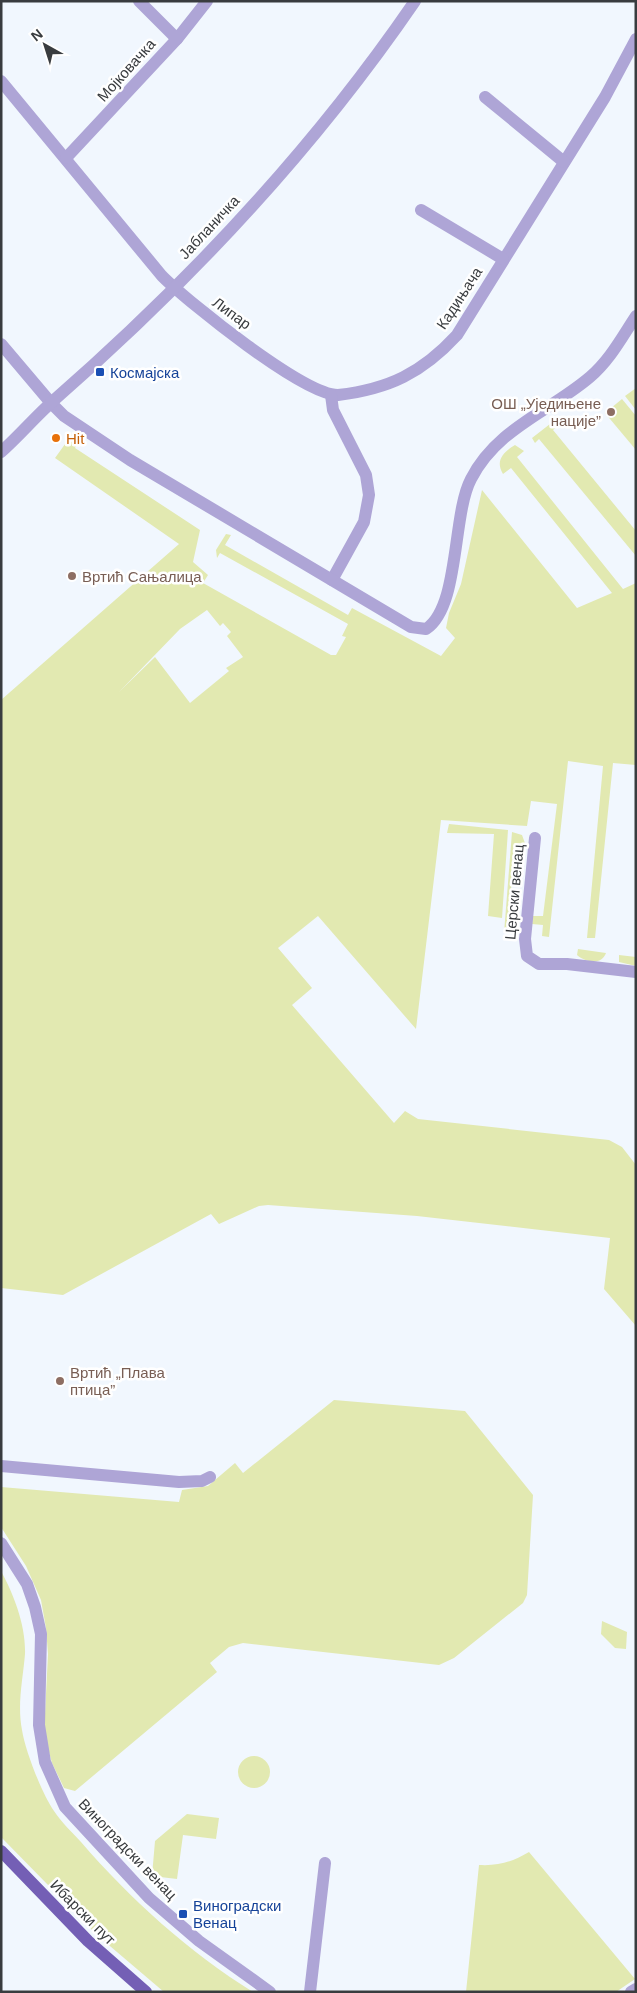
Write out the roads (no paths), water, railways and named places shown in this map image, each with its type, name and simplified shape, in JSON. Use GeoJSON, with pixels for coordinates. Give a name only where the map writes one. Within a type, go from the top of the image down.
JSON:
{"type":"FeatureCollection","features":[{"type":"Feature","properties":{"kind":"main road","name":"Ибарски пут"},"geometry":{"type":"LineString","coordinates":[[1,1851],[70,1924],[146,1992]]}},
{"type":"Feature","properties":{"kind":"street"},"geometry":{"type":"LineString","coordinates":[[139,1],[177,39]]}},
{"type":"Feature","properties":{"kind":"street","name":"Мојковачка"},"geometry":{"type":"LineString","coordinates":[[66,158],[177,39],[207,1]]}},
{"type":"Feature","properties":{"kind":"street","name":"Јабланичка"},"geometry":{"type":"LineString","coordinates":[[1,452],[51,402],[71,386],[214,248],[310,141],[358,81],[415,1]]}},
{"type":"Feature","properties":{"kind":"street","name":"Кадињача"},"geometry":{"type":"LineString","coordinates":[[331,395],[378,389],[400,380],[440,353],[471,314],[503,259],[605,98],[636,39]]}},
{"type":"Feature","properties":{"kind":"street","name":"Липар"},"geometry":{"type":"LineString","coordinates":[[1,81],[162,276],[174,288],[208,316],[263,356],[315,388],[331,395]]}},
{"type":"Feature","properties":{"kind":"street"},"geometry":{"type":"LineString","coordinates":[[484,98],[564,162]]}},
{"type":"Feature","properties":{"kind":"street","name":"Кадињача"},"geometry":{"type":"LineString","coordinates":[[421,210],[503,259]]}},
{"type":"Feature","properties":{"kind":"street"},"geometry":{"type":"LineString","coordinates":[[1,344],[64,416],[130,460],[411,627],[426,629],[436,620],[450,580],[464,497],[480,461],[488,451],[515,427],[592,375],[614,352],[636,316]]}},
{"type":"Feature","properties":{"kind":"street"},"geometry":{"type":"LineString","coordinates":[[331,395],[333,410],[366,475],[369,495],[364,522],[332,580]]}},
{"type":"Feature","properties":{"kind":"street","name":"Церски венац"},"geometry":{"type":"LineString","coordinates":[[535,838],[526,939],[527,956],[539,964],[567,964],[636,972]]}},
{"type":"Feature","properties":{"kind":"street"},"geometry":{"type":"LineString","coordinates":[[1,1466],[178,1482],[202,1482],[210,1477]]}},
{"type":"Feature","properties":{"kind":"street","name":"Виноградски венац"},"geometry":{"type":"LineString","coordinates":[[1,1542],[27,1584],[35,1607],[41,1634],[39,1725],[45,1762],[64,1807],[149,1898],[199,1941],[270,1992]]}},
{"type":"Feature","properties":{"kind":"street"},"geometry":{"type":"LineString","coordinates":[[310,1992],[325,1863]]}},
{"type":"Feature","properties":{"kind":"street"},"geometry":{"type":"LineString","coordinates":[[631,1992],[636,1989]]}},
{"type":"Feature","properties":{"kind":"place","name":"Космајска"},"geometry":{"type":"Point","coordinates":[100,372]}},
{"type":"Feature","properties":{"kind":"place","name":"ОШ „Уједињене нације”"},"geometry":{"type":"Point","coordinates":[611,412]}},
{"type":"Feature","properties":{"kind":"place","name":"Hit"},"geometry":{"type":"Point","coordinates":[56,438]}},
{"type":"Feature","properties":{"kind":"place","name":"Вртић Сањалица"},"geometry":{"type":"Point","coordinates":[72,576]}},
{"type":"Feature","properties":{"kind":"place","name":"Вртић „Плава птица”"},"geometry":{"type":"Point","coordinates":[60,1381]}},
{"type":"Feature","properties":{"kind":"place","name":"Виноградски Венац"},"geometry":{"type":"Point","coordinates":[183,1914]}}]}
